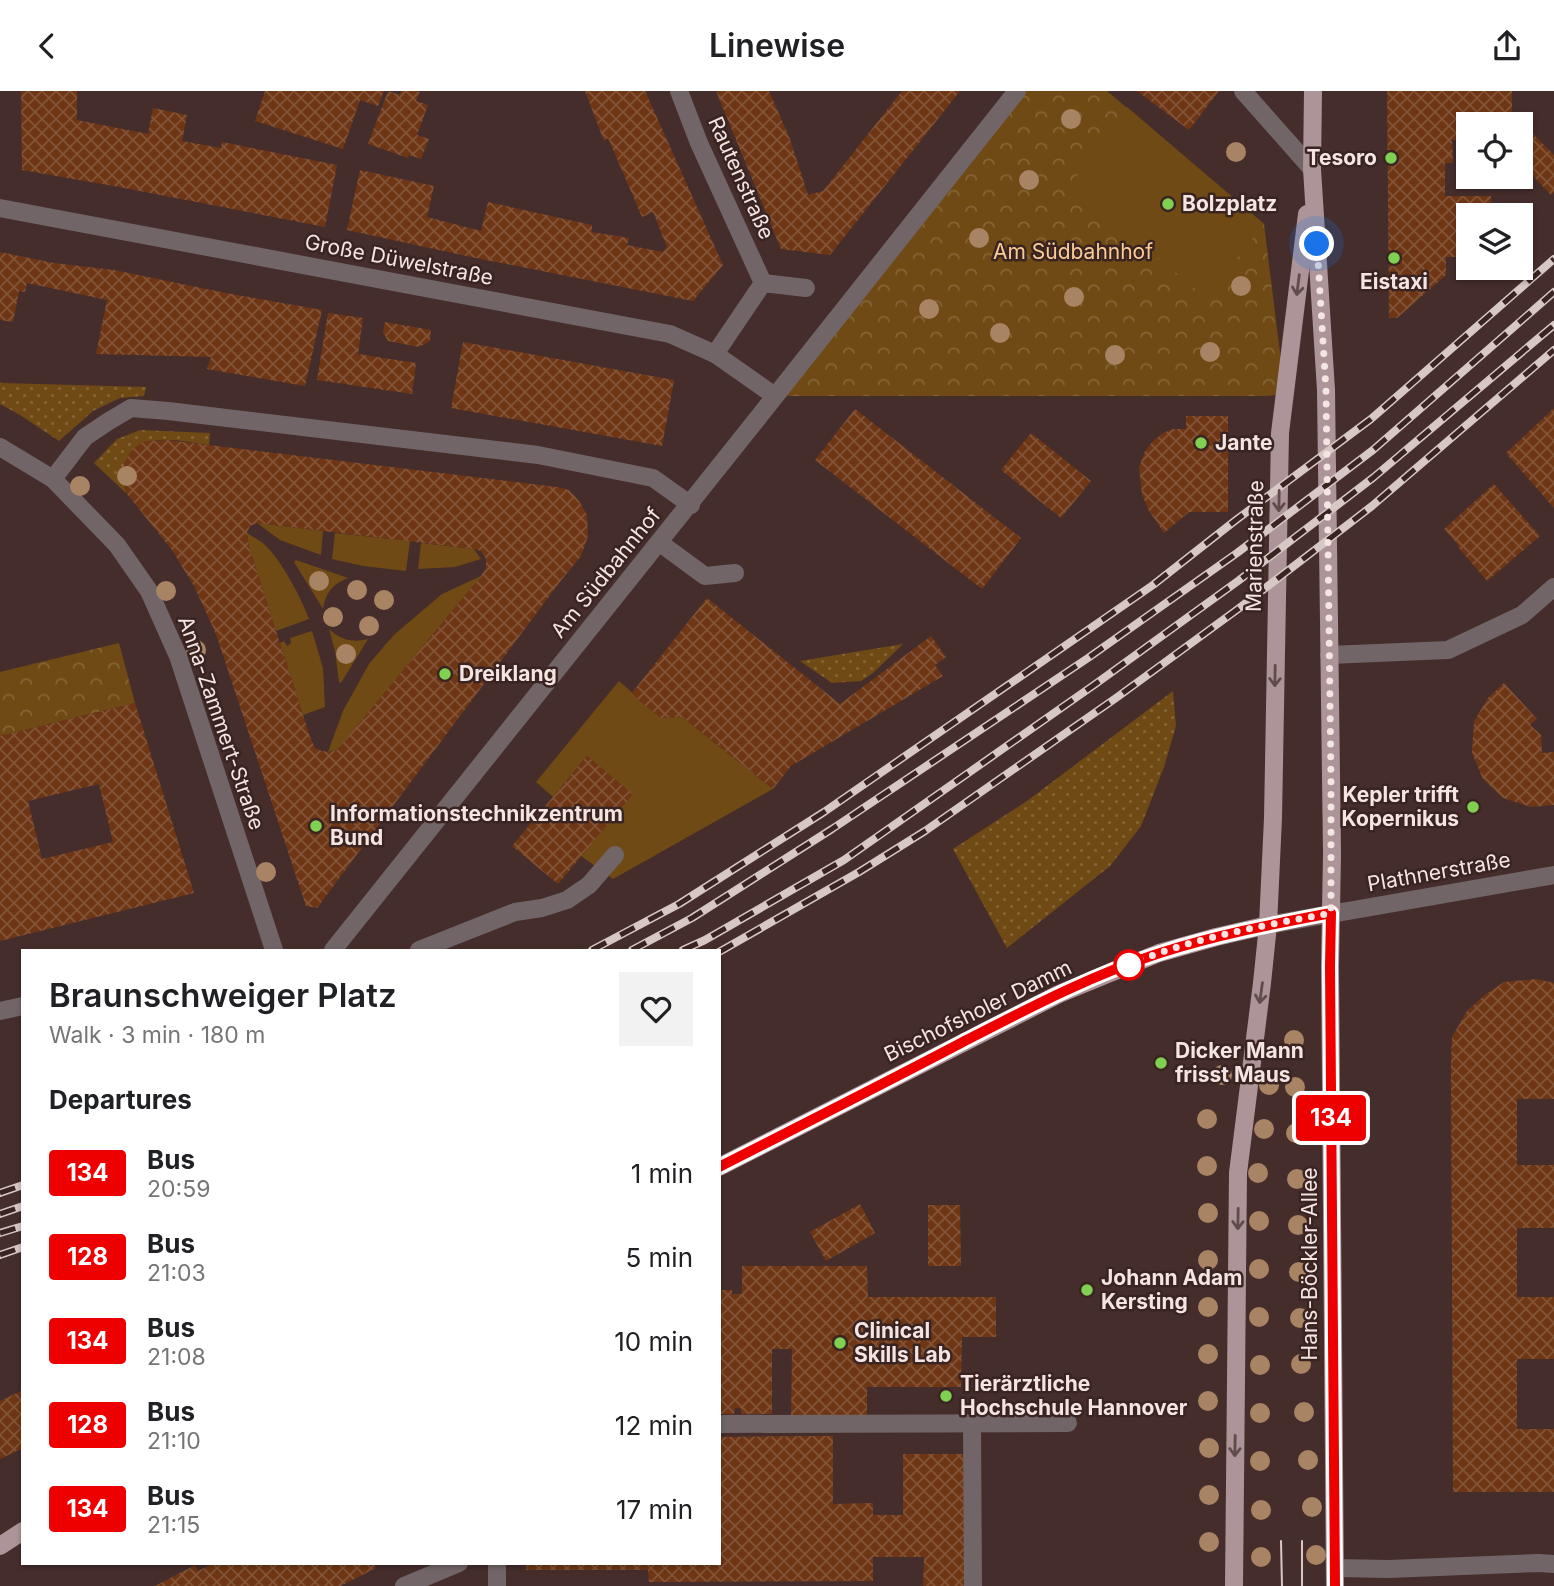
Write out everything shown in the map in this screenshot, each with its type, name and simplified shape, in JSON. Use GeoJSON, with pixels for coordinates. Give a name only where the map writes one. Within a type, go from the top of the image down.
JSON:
{"type":"FeatureCollection","features":[{"type":"Feature","properties":{"kind":"main road","name":"Marienstraße"},"geometry":{"type":"LineString","coordinates":[[1313,91],[1312,169],[1326,390],[1331,913]]}},
{"type":"Feature","properties":{"kind":"main road","name":"Marienstraße"},"geometry":{"type":"LineString","coordinates":[[1268,925],[1273,829],[1280,433],[1312,169]]}},
{"type":"Feature","properties":{"kind":"main road","name":"Hans-Böckler-Allee"},"geometry":{"type":"LineString","coordinates":[[1331,913],[1335,1577]]}},
{"type":"Feature","properties":{"kind":"main road","name":"Bischofsholer Damm"},"geometry":{"type":"LineString","coordinates":[[721,1166],[1059,994],[1159,953],[1268,925]]}},
{"type":"Feature","properties":{"kind":"main road"},"geometry":{"type":"LineString","coordinates":[[1234,1586],[1238,1173],[1268,925]]}},
{"type":"Feature","properties":{"kind":"main road"},"geometry":{"type":"LineString","coordinates":[[0,1546],[21,1532]]}},
{"type":"Feature","properties":{"kind":"street","name":"Rautenstraße"},"geometry":{"type":"LineString","coordinates":[[679,91],[699,142],[763,283]]}},
{"type":"Feature","properties":{"kind":"street","name":"Am Südbahnhof"},"geometry":{"type":"LineString","coordinates":[[334,949],[691,505],[1017,91]]}},
{"type":"Feature","properties":{"kind":"street"},"geometry":{"type":"LineString","coordinates":[[1243,91],[1312,169]]}},
{"type":"Feature","properties":{"kind":"street","name":"Große Düwelstraße"},"geometry":{"type":"LineString","coordinates":[[0,208],[670,334],[715,353],[775,396]]}},
{"type":"Feature","properties":{"kind":"street"},"geometry":{"type":"LineString","coordinates":[[715,353],[763,283],[806,288]]}},
{"type":"Feature","properties":{"kind":"street"},"geometry":{"type":"LineString","coordinates":[[53,479],[85,437],[131,408],[538,455],[653,478],[691,505]]}},
{"type":"Feature","properties":{"kind":"street","name":"Anna-Zammert-Straße"},"geometry":{"type":"LineString","coordinates":[[0,447],[53,479],[117,545],[149,591],[178,656],[270,949]]}},
{"type":"Feature","properties":{"kind":"street"},"geometry":{"type":"LineString","coordinates":[[660,543],[705,576],[735,572]]}},
{"type":"Feature","properties":{"kind":"street"},"geometry":{"type":"LineString","coordinates":[[1329,655],[1448,650],[1522,615],[1554,587]]}},
{"type":"Feature","properties":{"kind":"street"},"geometry":{"type":"LineString","coordinates":[[422,949],[515,912],[542,908],[567,900],[589,885],[615,855]]}},
{"type":"Feature","properties":{"kind":"street","name":"Plathnerstraße"},"geometry":{"type":"LineString","coordinates":[[1331,913],[1554,875]]}},
{"type":"Feature","properties":{"kind":"street"},"geometry":{"type":"LineString","coordinates":[[1268,925],[1331,913]]}},
{"type":"Feature","properties":{"kind":"street"},"geometry":{"type":"LineString","coordinates":[[0,1011],[21,1006]]}},
{"type":"Feature","properties":{"kind":"street"},"geometry":{"type":"LineString","coordinates":[[972,1423],[973,1586]]}},
{"type":"Feature","properties":{"kind":"street"},"geometry":{"type":"LineString","coordinates":[[721,1424],[1068,1423]]}},
{"type":"Feature","properties":{"kind":"street"},"geometry":{"type":"LineString","coordinates":[[1335,1577],[1389,1569],[1554,1564]]}},
{"type":"Feature","properties":{"kind":"street"},"geometry":{"type":"LineString","coordinates":[[404,1586],[454,1565]]}},
{"type":"Feature","properties":{"kind":"street"},"geometry":{"type":"LineString","coordinates":[[497,1565],[497,1586]]}},
{"type":"Feature","properties":{"kind":"green space","name":"Am Südbahnhof"},"geometry":{"type":"Polygon","coordinates":[[[1017,91],[1107,91],[1264,224],[1285,393],[1268,396],[775,396],[1017,91]]]}},
{"type":"Feature","properties":{"kind":"green space","name":"Bolzplatz"},"geometry":{"type":"Polygon","coordinates":[[[1127,107],[1264,224],[1206,298],[1071,184],[1127,107]]]}},
{"type":"Feature","properties":{"kind":"green space"},"geometry":{"type":"Polygon","coordinates":[[[0,382],[146,387],[144,396],[120,398],[93,411],[59,441],[0,404],[0,382]]]}},
{"type":"Feature","properties":{"kind":"green space"},"geometry":{"type":"Polygon","coordinates":[[[140,430],[210,433],[209,445],[177,440],[143,443],[124,464],[122,478],[127,494],[94,463],[117,439],[140,430]]]}},
{"type":"Feature","properties":{"kind":"green space"},"geometry":{"type":"Polygon","coordinates":[[[257,523],[323,531],[321,555],[280,540],[257,523]]]}},
{"type":"Feature","properties":{"kind":"green space"},"geometry":{"type":"Polygon","coordinates":[[[247,533],[272,552],[296,591],[309,619],[276,631],[247,533]]]}},
{"type":"Feature","properties":{"kind":"green space"},"geometry":{"type":"Polygon","coordinates":[[[335,533],[410,541],[406,571],[332,559],[335,533]]]}},
{"type":"Feature","properties":{"kind":"green space"},"geometry":{"type":"Polygon","coordinates":[[[421,543],[474,549],[481,559],[455,567],[418,569],[421,543]]]}},
{"type":"Feature","properties":{"kind":"green space"},"geometry":{"type":"Polygon","coordinates":[[[296,560],[348,578],[331,590],[323,609],[294,562],[296,560]]]}},
{"type":"Feature","properties":{"kind":"green space"},"geometry":{"type":"Polygon","coordinates":[[[481,576],[345,741],[337,750],[328,752],[343,711],[369,664],[385,645],[442,594],[481,576]]]}},
{"type":"Feature","properties":{"kind":"green space"},"geometry":{"type":"Polygon","coordinates":[[[329,629],[347,640],[368,639],[341,683],[339,682],[329,629]]]}},
{"type":"Feature","properties":{"kind":"green space"},"geometry":{"type":"Polygon","coordinates":[[[312,631],[323,668],[325,707],[303,715],[280,643],[284,641],[287,646],[291,643],[290,638],[312,631]]]}},
{"type":"Feature","properties":{"kind":"green space"},"geometry":{"type":"Polygon","coordinates":[[[119,643],[135,703],[0,736],[0,672],[119,643]]]}},
{"type":"Feature","properties":{"kind":"green space"},"geometry":{"type":"Polygon","coordinates":[[[903,644],[861,681],[832,683],[800,661],[903,644]]]}},
{"type":"Feature","properties":{"kind":"green space"},"geometry":{"type":"Polygon","coordinates":[[[619,681],[661,718],[682,717],[773,789],[613,879],[581,856],[632,794],[587,756],[553,797],[536,782],[619,681]]]}},
{"type":"Feature","properties":{"kind":"green space"},"geometry":{"type":"Polygon","coordinates":[[[1173,691],[1176,726],[1164,767],[1141,826],[1110,866],[1007,948],[953,849],[1027,801],[1173,691]]]}},
{"type":"Feature","properties":{"kind":"building"},"geometry":{"type":"Polygon","coordinates":[[[21,91],[77,91],[77,120],[148,134],[153,108],[187,115],[182,141],[221,148],[222,142],[337,165],[325,227],[22,170],[21,91]]]}},
{"type":"Feature","properties":{"kind":"building"},"geometry":{"type":"Polygon","coordinates":[[[265,91],[384,91],[378,106],[360,100],[343,149],[255,121],[265,91]]]}},
{"type":"Feature","properties":{"kind":"building"},"geometry":{"type":"Polygon","coordinates":[[[388,91],[400,95],[401,91],[420,92],[416,101],[428,105],[417,135],[429,139],[421,159],[409,155],[408,158],[368,144],[388,91]]]}},
{"type":"Feature","properties":{"kind":"building"},"geometry":{"type":"Polygon","coordinates":[[[585,91],[645,91],[723,265],[693,301],[347,230],[360,170],[434,186],[427,217],[481,231],[488,202],[592,225],[592,232],[629,238],[627,245],[663,252],[667,247],[653,212],[642,217],[608,138],[604,141],[585,91]]]}},
{"type":"Feature","properties":{"kind":"building"},"geometry":{"type":"Polygon","coordinates":[[[716,91],[769,91],[790,139],[808,195],[823,191],[902,91],[960,91],[830,255],[781,249],[716,91]]]}},
{"type":"Feature","properties":{"kind":"building"},"geometry":{"type":"Polygon","coordinates":[[[1137,91],[1219,91],[1189,130],[1137,91]]]}},
{"type":"Feature","properties":{"kind":"building"},"geometry":{"type":"Polygon","coordinates":[[[1387,91],[1512,91],[1512,112],[1456,112],[1456,140],[1452,140],[1453,163],[1445,163],[1445,196],[1491,196],[1491,203],[1456,203],[1456,257],[1446,257],[1446,275],[1397,318],[1389,318],[1387,91]]]}},
{"type":"Feature","properties":{"kind":"building"},"geometry":{"type":"Polygon","coordinates":[[[1533,134],[1554,155],[1554,192],[1551,195],[1533,176],[1533,134]]]}},
{"type":"Feature","properties":{"kind":"building"},"geometry":{"type":"Polygon","coordinates":[[[0,252],[54,263],[114,270],[322,310],[305,386],[207,369],[211,357],[96,354],[107,300],[27,283],[25,292],[19,291],[13,322],[0,320],[0,252]]]}},
{"type":"Feature","properties":{"kind":"building"},"geometry":{"type":"Polygon","coordinates":[[[328,313],[363,318],[358,354],[416,363],[412,394],[317,380],[328,313]]]}},
{"type":"Feature","properties":{"kind":"building"},"geometry":{"type":"Polygon","coordinates":[[[385,322],[431,330],[430,341],[419,347],[388,341],[383,332],[385,322]]]}},
{"type":"Feature","properties":{"kind":"building"},"geometry":{"type":"Polygon","coordinates":[[[463,342],[674,380],[662,446],[451,408],[463,342]]]}},
{"type":"Feature","properties":{"kind":"building"},"geometry":{"type":"Polygon","coordinates":[[[1554,408],[1554,508],[1506,453],[1554,408]]]}},
{"type":"Feature","properties":{"kind":"building"},"geometry":{"type":"Polygon","coordinates":[[[855,409],[1021,538],[982,589],[815,460],[855,409]]]}},
{"type":"Feature","properties":{"kind":"building"},"geometry":{"type":"Polygon","coordinates":[[[1186,416],[1228,416],[1228,512],[1189,512],[1164,533],[1148,509],[1142,494],[1139,468],[1145,451],[1153,441],[1173,429],[1186,429],[1186,416]]]}},
{"type":"Feature","properties":{"kind":"building"},"geometry":{"type":"Polygon","coordinates":[[[1031,433],[1091,481],[1061,518],[1001,470],[1031,433]]]}},
{"type":"Feature","properties":{"kind":"building","name":"Dreiklang"},"geometry":{"type":"Polygon","coordinates":[[[167,440],[557,487],[569,490],[587,515],[588,536],[581,556],[317,908],[306,906],[216,634],[194,586],[172,550],[127,494],[122,477],[125,463],[131,450],[145,441],[167,440]],[[257,523],[250,526],[247,533],[249,547],[315,748],[330,752],[337,750],[481,576],[486,568],[486,559],[481,551],[257,523]]]}},
{"type":"Feature","properties":{"kind":"building"},"geometry":{"type":"Polygon","coordinates":[[[1494,484],[1540,536],[1487,581],[1444,529],[1494,484]]]}},
{"type":"Feature","properties":{"kind":"building"},"geometry":{"type":"Polygon","coordinates":[[[707,598],[840,704],[931,636],[946,657],[935,665],[943,676],[791,766],[773,789],[682,717],[661,718],[631,694],[707,598]]]}},
{"type":"Feature","properties":{"kind":"building"},"geometry":{"type":"Polygon","coordinates":[[[1504,683],[1537,719],[1530,725],[1541,735],[1542,753],[1554,752],[1554,805],[1531,807],[1503,798],[1483,779],[1472,753],[1474,721],[1488,698],[1504,683]]]}},
{"type":"Feature","properties":{"kind":"building"},"geometry":{"type":"Polygon","coordinates":[[[135,703],[194,893],[0,941],[0,736],[135,703]],[[99,784],[28,801],[42,859],[113,842],[99,784]]]}},
{"type":"Feature","properties":{"kind":"building"},"geometry":{"type":"Polygon","coordinates":[[[587,756],[633,794],[558,884],[512,846],[587,756]]]}},
{"type":"Feature","properties":{"kind":"building"},"geometry":{"type":"Polygon","coordinates":[[[1537,979],[1554,983],[1554,1099],[1517,1099],[1517,1165],[1554,1165],[1554,1228],[1517,1228],[1517,1297],[1554,1297],[1554,1359],[1517,1359],[1517,1429],[1554,1429],[1554,1492],[1453,1492],[1452,1037],[1467,1011],[1504,982],[1537,979]]]}},
{"type":"Feature","properties":{"kind":"building"},"geometry":{"type":"Polygon","coordinates":[[[860,1204],[875,1233],[826,1261],[810,1232],[860,1204]]]}},
{"type":"Feature","properties":{"kind":"building"},"geometry":{"type":"Polygon","coordinates":[[[928,1205],[960,1205],[961,1266],[928,1266],[928,1205]]]}},
{"type":"Feature","properties":{"kind":"building","name":"Clinical Skills Lab"},"geometry":{"type":"Polygon","coordinates":[[[742,1266],[867,1266],[868,1297],[996,1297],[996,1337],[962,1337],[961,1387],[867,1387],[867,1417],[791,1417],[792,1349],[772,1349],[772,1414],[741,1414],[741,1408],[735,1408],[734,1414],[721,1414],[721,1290],[742,1294],[742,1266]]]}},
{"type":"Feature","properties":{"kind":"building"},"geometry":{"type":"Polygon","coordinates":[[[21,1391],[21,1449],[0,1459],[0,1401],[21,1391]]]}},
{"type":"Feature","properties":{"kind":"building"},"geometry":{"type":"Polygon","coordinates":[[[833,1436],[833,1504],[873,1503],[873,1515],[903,1515],[903,1454],[967,1454],[966,1586],[923,1586],[924,1557],[873,1557],[873,1581],[649,1582],[648,1570],[526,1570],[527,1565],[721,1565],[721,1437],[833,1436]]]}},
{"type":"Feature","properties":{"kind":"building"},"geometry":{"type":"Polygon","coordinates":[[[195,1565],[198,1571],[210,1565],[375,1565],[376,1568],[341,1586],[155,1586],[195,1565]]]}},
{"type":"Feature","properties":{"kind":"tram line"},"geometry":{"type":"LineString","coordinates":[[1281,1541],[1282,1586]]}},
{"type":"Feature","properties":{"kind":"tram line"},"geometry":{"type":"LineString","coordinates":[[1302,1541],[1302,1586]]}},
{"type":"Feature","properties":{"kind":"railway"},"geometry":{"type":"LineString","coordinates":[[594,949],[679,904],[824,812],[1153,585],[1371,419],[1554,259]]}},
{"type":"Feature","properties":{"kind":"railway"},"geometry":{"type":"LineString","coordinates":[[634,949],[692,918],[832,829],[1088,658],[1237,553],[1373,450],[1554,292]]}},
{"type":"Feature","properties":{"kind":"railway"},"geometry":{"type":"LineString","coordinates":[[685,949],[844,860],[1094,685],[1238,581],[1374,477],[1554,325]]}},
{"type":"Feature","properties":{"kind":"railway"},"geometry":{"type":"LineString","coordinates":[[721,951],[925,831],[1116,698],[1372,506],[1554,350]]}},
{"type":"Feature","properties":{"kind":"railway"},"geometry":{"type":"LineString","coordinates":[[0,1193],[21,1186]]}},
{"type":"Feature","properties":{"kind":"railway"},"geometry":{"type":"LineString","coordinates":[[0,1214],[21,1207]]}},
{"type":"Feature","properties":{"kind":"railway"},"geometry":{"type":"LineString","coordinates":[[0,1233],[21,1227]]}},
{"type":"Feature","properties":{"kind":"railway"},"geometry":{"type":"LineString","coordinates":[[0,1255],[21,1248]]}},
{"type":"Feature","properties":{"kind":"bus line","name":"134"},"geometry":{"type":"LineString","coordinates":[[721,1166],[1059,994],[1119,969],[1159,953],[1216,937],[1331,913],[1335,1586]]}},
{"type":"Feature","properties":{"kind":"place","name":"Tesoro"},"geometry":{"type":"Point","coordinates":[1391,158]}},
{"type":"Feature","properties":{"kind":"place","name":"Bolzplatz"},"geometry":{"type":"Point","coordinates":[1168,204]}},
{"type":"Feature","properties":{"kind":"place","name":"Eistaxi"},"geometry":{"type":"Point","coordinates":[1394,258]}},
{"type":"Feature","properties":{"kind":"place","name":"Jante"},"geometry":{"type":"Point","coordinates":[1201,443]}},
{"type":"Feature","properties":{"kind":"place","name":"Dreiklang"},"geometry":{"type":"Point","coordinates":[445,674]}},
{"type":"Feature","properties":{"kind":"place","name":"Kepler trifft Kopernikus"},"geometry":{"type":"Point","coordinates":[1473,807]}},
{"type":"Feature","properties":{"kind":"place","name":"Informationstechnikzentrum Bund"},"geometry":{"type":"Point","coordinates":[316,826]}},
{"type":"Feature","properties":{"kind":"place","name":"Dicker Mann frisst Maus"},"geometry":{"type":"Point","coordinates":[1161,1063]}},
{"type":"Feature","properties":{"kind":"place","name":"Johann Adam Kersting"},"geometry":{"type":"Point","coordinates":[1087,1290]}},
{"type":"Feature","properties":{"kind":"place","name":"Clinical Skills Lab"},"geometry":{"type":"Point","coordinates":[840,1343]}},
{"type":"Feature","properties":{"kind":"place","name":"Tierärztliche Hochschule Hannover"},"geometry":{"type":"Point","coordinates":[946,1396]}},
{"type":"Feature","properties":{"kind":"route"},"geometry":{"type":"LineString","coordinates":[[1129,965],[1159,953],[1216,937],[1331,913],[1326,390],[1317,244]]}}]}
